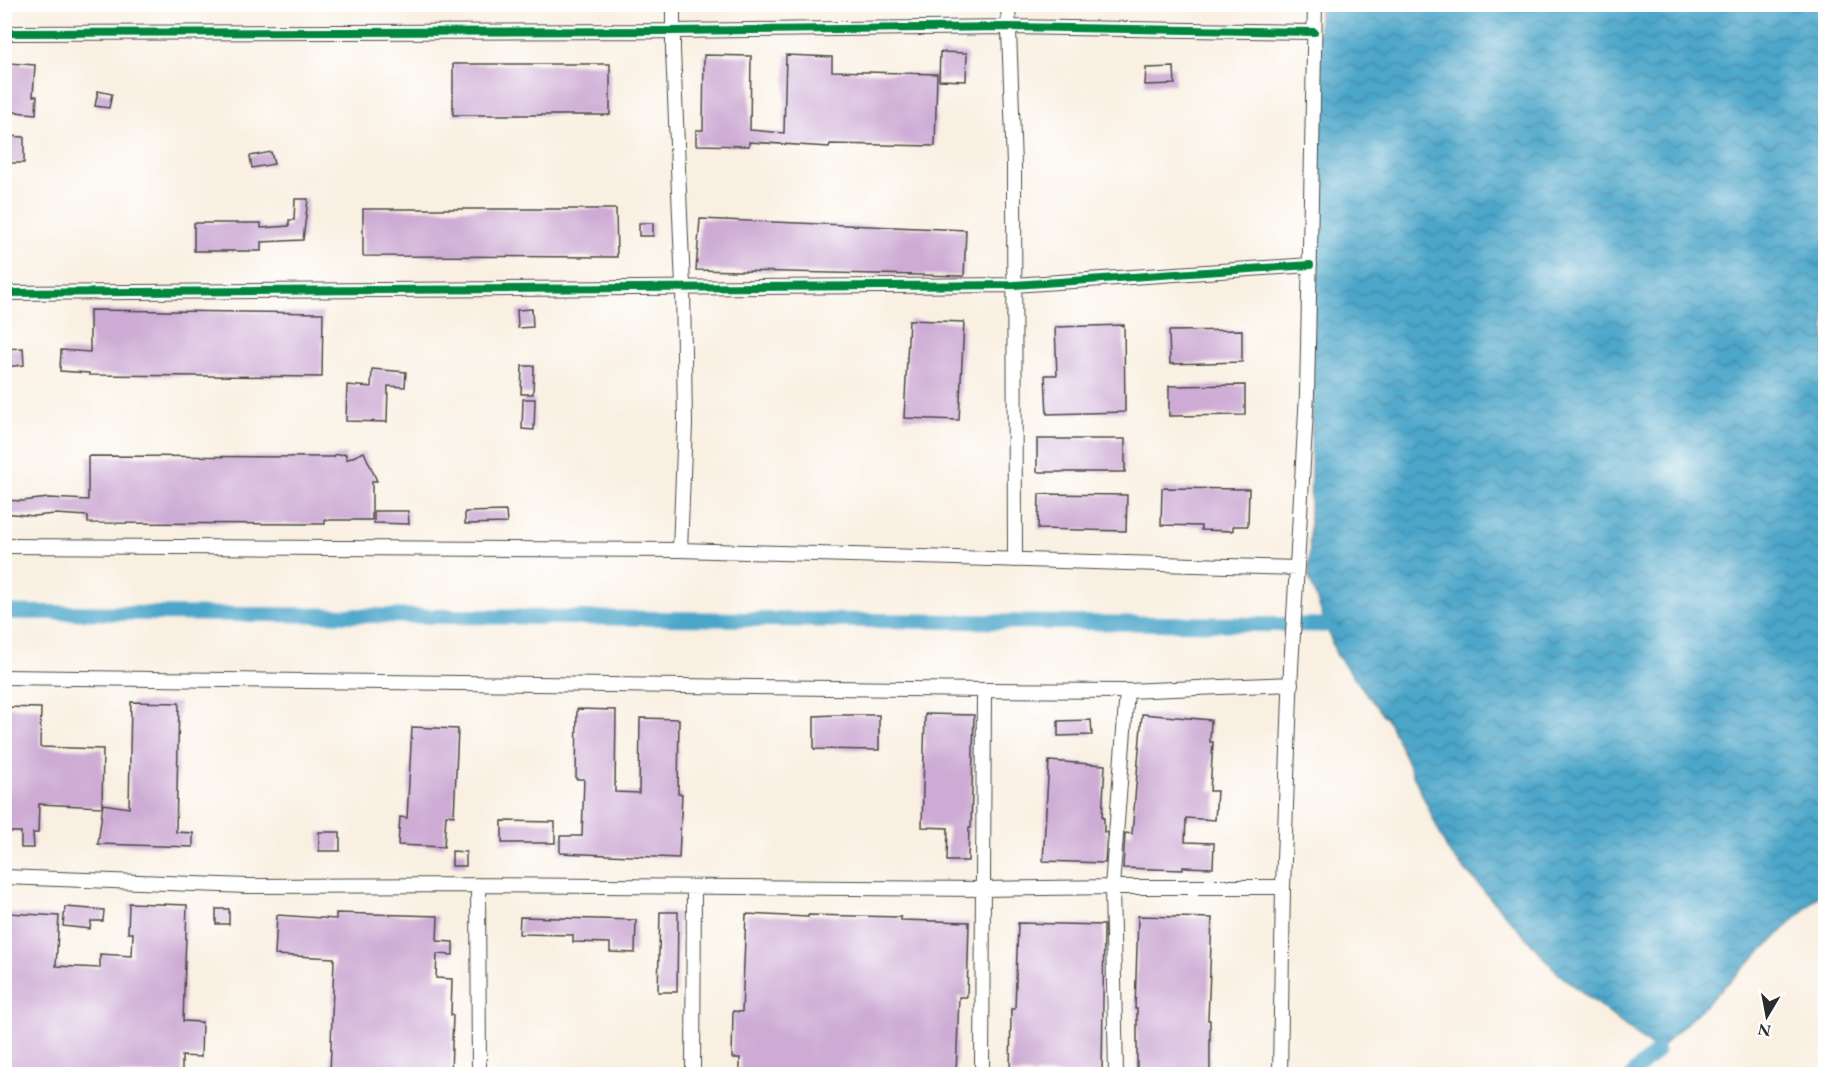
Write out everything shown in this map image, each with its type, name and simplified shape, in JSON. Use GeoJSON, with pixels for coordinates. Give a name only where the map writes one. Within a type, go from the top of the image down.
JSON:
{"type":"FeatureCollection","features":[{"type":"Feature","properties":{"kind":"street"},"geometry":{"type":"LineString","coordinates":[[673,4],[672,31],[683,286],[685,436],[680,550]]}},
{"type":"Feature","properties":{"kind":"street"},"geometry":{"type":"LineString","coordinates":[[1008,4],[1014,165],[1016,560]]}},
{"type":"Feature","properties":{"kind":"street"},"geometry":{"type":"LineString","coordinates":[[1280,1074],[1283,887],[1306,405],[1315,4]]}},
{"type":"Feature","properties":{"kind":"street"},"geometry":{"type":"LineString","coordinates":[[4,33],[672,31],[1008,27],[1314,32]]}},
{"type":"Feature","properties":{"kind":"street"},"geometry":{"type":"LineString","coordinates":[[4,293],[1014,285],[1310,265]]}},
{"type":"Feature","properties":{"kind":"street"},"geometry":{"type":"LineString","coordinates":[[4,546],[680,550],[1297,568]]}},
{"type":"Feature","properties":{"kind":"street"},"geometry":{"type":"LineString","coordinates":[[4,677],[1127,691],[1291,684]]}},
{"type":"Feature","properties":{"kind":"street"},"geometry":{"type":"LineString","coordinates":[[982,1074],[984,690]]}},
{"type":"Feature","properties":{"kind":"street"},"geometry":{"type":"LineString","coordinates":[[1116,1074],[1112,886],[1127,691]]}},
{"type":"Feature","properties":{"kind":"street"},"geometry":{"type":"LineString","coordinates":[[4,877],[248,886],[478,885],[984,890],[1112,886],[1283,887]]}},
{"type":"Feature","properties":{"kind":"street"},"geometry":{"type":"LineString","coordinates":[[478,885],[479,1074]]}},
{"type":"Feature","properties":{"kind":"street"},"geometry":{"type":"LineString","coordinates":[[693,1074],[694,887]]}},
{"type":"Feature","properties":{"kind":"water"},"geometry":{"type":"Polygon","coordinates":[[[1319,5],[1825,5],[1825,890],[1657,1051],[1559,974],[1448,851],[1390,724],[1336,654],[1309,577],[1319,5]]]}},
{"type":"Feature","properties":{"kind":"building"},"geometry":{"type":"Polygon","coordinates":[[[940,52],[967,53],[966,81],[939,80],[940,52]]]}},
{"type":"Feature","properties":{"kind":"building"},"geometry":{"type":"Polygon","coordinates":[[[704,55],[751,56],[750,130],[784,133],[786,55],[832,57],[832,71],[937,74],[935,146],[830,144],[829,147],[749,142],[749,146],[696,145],[696,130],[703,130],[704,55]]]}},
{"type":"Feature","properties":{"kind":"building"},"geometry":{"type":"Polygon","coordinates":[[[8,63],[35,65],[33,96],[37,96],[36,114],[4,111],[8,63]]]}},
{"type":"Feature","properties":{"kind":"building"},"geometry":{"type":"Polygon","coordinates":[[[453,64],[610,64],[610,115],[453,115],[453,64]]]}},
{"type":"Feature","properties":{"kind":"building"},"geometry":{"type":"Polygon","coordinates":[[[1174,67],[1175,84],[1145,85],[1146,68],[1174,67]]]}},
{"type":"Feature","properties":{"kind":"building"},"geometry":{"type":"Polygon","coordinates":[[[98,91],[112,94],[109,108],[95,106],[98,91]]]}},
{"type":"Feature","properties":{"kind":"building"},"geometry":{"type":"Polygon","coordinates":[[[4,136],[24,137],[24,163],[4,163],[4,136]]]}},
{"type":"Feature","properties":{"kind":"building"},"geometry":{"type":"Polygon","coordinates":[[[271,152],[274,164],[252,168],[250,156],[271,152]]]}},
{"type":"Feature","properties":{"kind":"building"},"geometry":{"type":"Polygon","coordinates":[[[295,199],[308,199],[303,240],[261,242],[261,251],[194,251],[194,223],[261,223],[261,228],[289,226],[289,220],[294,220],[295,199]]]}},
{"type":"Feature","properties":{"kind":"building"},"geometry":{"type":"Polygon","coordinates":[[[363,209],[616,209],[617,257],[363,256],[363,209]]]}},
{"type":"Feature","properties":{"kind":"building"},"geometry":{"type":"Polygon","coordinates":[[[700,219],[966,230],[964,276],[696,270],[700,219]]]}},
{"type":"Feature","properties":{"kind":"building"},"geometry":{"type":"Polygon","coordinates":[[[639,223],[653,223],[653,236],[639,236],[639,223]]]}},
{"type":"Feature","properties":{"kind":"building"},"geometry":{"type":"Polygon","coordinates":[[[532,309],[533,327],[518,328],[517,310],[532,309]]]}},
{"type":"Feature","properties":{"kind":"building"},"geometry":{"type":"Polygon","coordinates":[[[90,310],[323,313],[322,377],[89,375],[89,373],[60,371],[61,350],[90,352],[90,310]]]}},
{"type":"Feature","properties":{"kind":"building"},"geometry":{"type":"Polygon","coordinates":[[[909,320],[964,322],[959,420],[904,418],[909,320]]]}},
{"type":"Feature","properties":{"kind":"building"},"geometry":{"type":"Polygon","coordinates":[[[1124,325],[1125,412],[1047,414],[1045,375],[1057,375],[1055,327],[1124,325]]]}},
{"type":"Feature","properties":{"kind":"building"},"geometry":{"type":"Polygon","coordinates":[[[1242,330],[1242,362],[1170,364],[1169,331],[1242,330]]]}},
{"type":"Feature","properties":{"kind":"building"},"geometry":{"type":"Polygon","coordinates":[[[23,348],[24,365],[4,367],[4,349],[23,348]]]}},
{"type":"Feature","properties":{"kind":"building"},"geometry":{"type":"Polygon","coordinates":[[[522,366],[534,366],[533,394],[521,394],[522,366]]]}},
{"type":"Feature","properties":{"kind":"building"},"geometry":{"type":"Polygon","coordinates":[[[372,369],[406,372],[405,387],[388,386],[387,422],[346,421],[347,385],[371,387],[372,369]]]}},
{"type":"Feature","properties":{"kind":"building"},"geometry":{"type":"Polygon","coordinates":[[[1245,385],[1245,415],[1169,416],[1169,386],[1245,385]]]}},
{"type":"Feature","properties":{"kind":"building"},"geometry":{"type":"Polygon","coordinates":[[[523,399],[535,399],[534,430],[522,429],[523,399]]]}},
{"type":"Feature","properties":{"kind":"building"},"geometry":{"type":"Polygon","coordinates":[[[1037,439],[1125,439],[1125,472],[1037,472],[1037,439]]]}},
{"type":"Feature","properties":{"kind":"building"},"geometry":{"type":"Polygon","coordinates":[[[364,452],[377,481],[372,481],[372,520],[325,520],[325,524],[88,523],[88,516],[55,514],[34,516],[4,513],[4,500],[49,498],[88,500],[88,456],[334,457],[334,455],[346,454],[346,460],[364,452]]]}},
{"type":"Feature","properties":{"kind":"building"},"geometry":{"type":"Polygon","coordinates":[[[1162,488],[1249,489],[1248,526],[1233,526],[1233,531],[1201,530],[1201,526],[1161,525],[1162,488]]]}},
{"type":"Feature","properties":{"kind":"building"},"geometry":{"type":"Polygon","coordinates":[[[1039,494],[1127,495],[1126,531],[1038,529],[1039,494]]]}},
{"type":"Feature","properties":{"kind":"building"},"geometry":{"type":"Polygon","coordinates":[[[374,511],[408,511],[409,524],[374,523],[374,511]]]}},
{"type":"Feature","properties":{"kind":"building"},"geometry":{"type":"Polygon","coordinates":[[[506,511],[507,523],[465,524],[465,512],[506,511]]]}},
{"type":"Feature","properties":{"kind":"building"},"geometry":{"type":"Polygon","coordinates":[[[131,702],[179,703],[176,832],[193,833],[193,847],[98,844],[103,804],[129,808],[131,702]]]}},
{"type":"Feature","properties":{"kind":"building"},"geometry":{"type":"Polygon","coordinates":[[[4,707],[41,708],[40,747],[103,749],[102,807],[39,804],[38,833],[33,833],[34,848],[21,848],[21,832],[4,832],[4,707]]]}},
{"type":"Feature","properties":{"kind":"building"},"geometry":{"type":"Polygon","coordinates":[[[577,709],[616,710],[615,792],[639,793],[640,718],[679,719],[678,794],[682,794],[679,858],[560,853],[560,836],[582,836],[584,779],[576,779],[577,709]]]}},
{"type":"Feature","properties":{"kind":"building"},"geometry":{"type":"Polygon","coordinates":[[[925,714],[974,715],[968,861],[947,861],[948,828],[922,827],[925,714]]]}},
{"type":"Feature","properties":{"kind":"building"},"geometry":{"type":"Polygon","coordinates":[[[1142,714],[1211,720],[1210,742],[1213,742],[1210,791],[1217,791],[1215,820],[1186,818],[1185,842],[1214,843],[1213,868],[1183,867],[1183,870],[1123,868],[1125,833],[1132,834],[1142,714]]]}},
{"type":"Feature","properties":{"kind":"building"},"geometry":{"type":"Polygon","coordinates":[[[879,715],[879,750],[814,749],[814,716],[879,715]]]}},
{"type":"Feature","properties":{"kind":"building"},"geometry":{"type":"Polygon","coordinates":[[[1091,720],[1092,735],[1058,736],[1058,721],[1091,720]]]}},
{"type":"Feature","properties":{"kind":"building"},"geometry":{"type":"Polygon","coordinates":[[[412,727],[458,729],[454,816],[446,815],[444,847],[398,845],[400,817],[407,818],[412,727]]]}},
{"type":"Feature","properties":{"kind":"building"},"geometry":{"type":"Polygon","coordinates":[[[1049,761],[1105,765],[1102,818],[1104,818],[1104,832],[1107,832],[1105,863],[1043,861],[1049,761]]]}},
{"type":"Feature","properties":{"kind":"building"},"geometry":{"type":"Polygon","coordinates":[[[502,821],[555,822],[555,843],[502,843],[502,821]]]}},
{"type":"Feature","properties":{"kind":"building"},"geometry":{"type":"Polygon","coordinates":[[[319,832],[340,832],[340,851],[319,851],[319,832]]]}},
{"type":"Feature","properties":{"kind":"building"},"geometry":{"type":"Polygon","coordinates":[[[452,851],[466,852],[466,866],[452,866],[452,851]]]}},
{"type":"Feature","properties":{"kind":"building"},"geometry":{"type":"Polygon","coordinates":[[[129,903],[187,905],[183,1021],[202,1022],[201,1057],[182,1056],[182,1074],[4,1074],[4,987],[8,913],[59,916],[56,966],[100,968],[100,954],[132,956],[133,933],[128,933],[129,903]]]}},
{"type":"Feature","properties":{"kind":"building"},"geometry":{"type":"Polygon","coordinates":[[[65,907],[104,910],[103,921],[91,921],[90,929],[63,926],[65,907]]]}},
{"type":"Feature","properties":{"kind":"building"},"geometry":{"type":"Polygon","coordinates":[[[216,909],[229,909],[229,924],[216,924],[216,909]]]}},
{"type":"Feature","properties":{"kind":"building"},"geometry":{"type":"Polygon","coordinates":[[[660,912],[678,912],[677,992],[658,992],[660,912]]]}},
{"type":"Feature","properties":{"kind":"building"},"geometry":{"type":"Polygon","coordinates":[[[336,913],[438,916],[437,941],[453,942],[453,955],[437,954],[436,978],[452,979],[451,1074],[330,1074],[334,958],[275,955],[277,915],[336,919],[336,913]]]}},
{"type":"Feature","properties":{"kind":"building"},"geometry":{"type":"Polygon","coordinates":[[[746,914],[901,917],[901,920],[969,922],[967,997],[959,997],[956,1074],[740,1074],[740,1058],[732,1058],[733,1011],[742,1012],[746,914]]]}},
{"type":"Feature","properties":{"kind":"building"},"geometry":{"type":"Polygon","coordinates":[[[1138,916],[1212,918],[1208,1020],[1210,1020],[1210,1074],[1137,1074],[1137,1009],[1135,1009],[1138,916]]]}},
{"type":"Feature","properties":{"kind":"building"},"geometry":{"type":"Polygon","coordinates":[[[520,917],[636,920],[635,953],[610,952],[610,943],[573,942],[573,935],[519,934],[520,917]]]}},
{"type":"Feature","properties":{"kind":"building"},"geometry":{"type":"Polygon","coordinates":[[[1018,923],[1104,925],[1102,1074],[1010,1074],[1011,1009],[1015,1009],[1018,923]]]}},
{"type":"Feature","properties":{"kind":"waterway"},"geometry":{"type":"LineString","coordinates":[[4,612],[1325,625]]}},
{"type":"Feature","properties":{"kind":"waterway"},"geometry":{"type":"LineString","coordinates":[[1633,1074],[1657,1051]]}},
{"type":"Feature","properties":{"kind":"cycle path"},"geometry":{"type":"LineString","coordinates":[[4,33],[672,31],[1008,27],[1314,32]]}},
{"type":"Feature","properties":{"kind":"cycle path"},"geometry":{"type":"LineString","coordinates":[[4,293],[1014,285],[1310,265]]}}]}
